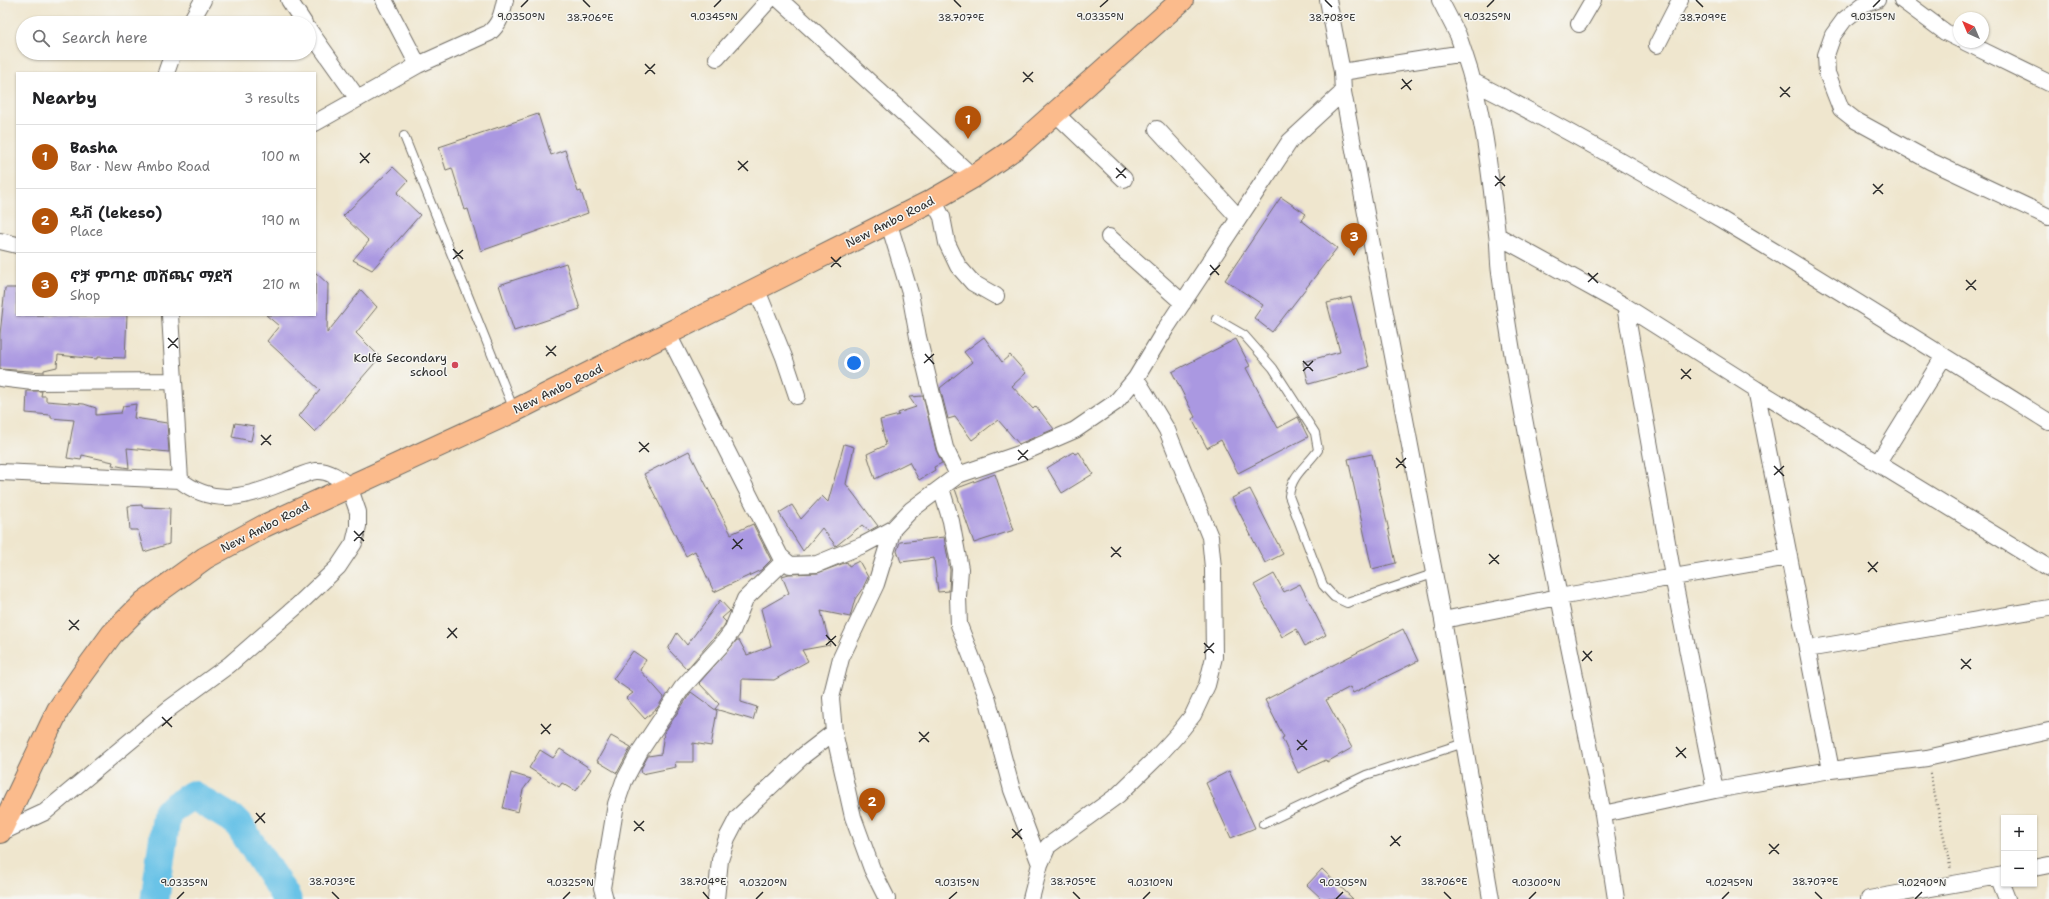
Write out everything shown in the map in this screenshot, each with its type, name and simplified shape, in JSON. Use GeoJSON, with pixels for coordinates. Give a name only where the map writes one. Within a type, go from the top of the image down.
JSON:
{"type":"FeatureCollection","features":[{"type":"Feature","properties":{"kind":"main road","name":"New Ambo Road"},"geometry":{"type":"LineString","coordinates":[[0,833],[58,710],[112,634],[144,602],[205,558],[264,526],[514,411],[889,224],[973,178],[1017,147],[1056,114],[1182,0]]}},
{"type":"Feature","properties":{"kind":"street"},"geometry":{"type":"LineString","coordinates":[[194,16],[204,0]]}},
{"type":"Feature","properties":{"kind":"street"},"geometry":{"type":"LineString","coordinates":[[384,0],[418,65]]}},
{"type":"Feature","properties":{"kind":"street"},"geometry":{"type":"LineString","coordinates":[[316,122],[418,65],[489,33],[497,27],[502,16],[505,0]]}},
{"type":"Feature","properties":{"kind":"street"},"geometry":{"type":"LineString","coordinates":[[717,58],[769,0]]}},
{"type":"Feature","properties":{"kind":"street"},"geometry":{"type":"LineString","coordinates":[[780,0],[973,178]]}},
{"type":"Feature","properties":{"kind":"street"},"geometry":{"type":"LineString","coordinates":[[1328,0],[1342,72],[1343,92],[1433,574],[1443,620],[1490,899]]}},
{"type":"Feature","properties":{"kind":"street"},"geometry":{"type":"LineString","coordinates":[[1440,0],[1458,35],[1474,82],[1486,149],[1498,236],[1500,272],[1523,412],[1603,814],[1616,899]]}},
{"type":"Feature","properties":{"kind":"street"},"geometry":{"type":"LineString","coordinates":[[1579,24],[1593,0]]}},
{"type":"Feature","properties":{"kind":"street"},"geometry":{"type":"LineString","coordinates":[[1657,45],[1680,0]]}},
{"type":"Feature","properties":{"kind":"street"},"geometry":{"type":"LineString","coordinates":[[1877,0],[1863,5],[1844,20],[1833,34],[1826,55],[1827,73],[1841,109],[1855,120],[1930,161],[2049,217]]}},
{"type":"Feature","properties":{"kind":"street"},"geometry":{"type":"LineString","coordinates":[[1902,0],[1945,32],[1953,36]]}},
{"type":"Feature","properties":{"kind":"street"},"geometry":{"type":"LineString","coordinates":[[293,1],[300,16]]}},
{"type":"Feature","properties":{"kind":"street"},"geometry":{"type":"LineString","coordinates":[[316,40],[358,99]]}},
{"type":"Feature","properties":{"kind":"street"},"geometry":{"type":"LineString","coordinates":[[1977,48],[2049,83]]}},
{"type":"Feature","properties":{"kind":"street"},"geometry":{"type":"LineString","coordinates":[[1342,72],[1464,53]]}},
{"type":"Feature","properties":{"kind":"street"},"geometry":{"type":"LineString","coordinates":[[166,72],[171,60]]}},
{"type":"Feature","properties":{"kind":"street"},"geometry":{"type":"LineString","coordinates":[[1474,82],[1530,111],[1701,208],[1944,356],[2049,422]]}},
{"type":"Feature","properties":{"kind":"street"},"geometry":{"type":"LineString","coordinates":[[668,334],[770,539],[784,561],[790,565],[817,564],[863,545],[893,529],[911,510],[958,475],[1022,453],[1075,430],[1116,402],[1136,378],[1238,217],[1290,141],[1343,92]]}},
{"type":"Feature","properties":{"kind":"street"},"geometry":{"type":"LineString","coordinates":[[1056,114],[1124,179]]}},
{"type":"Feature","properties":{"kind":"street"},"geometry":{"type":"LineString","coordinates":[[1157,129],[1238,217]]}},
{"type":"Feature","properties":{"kind":"street"},"geometry":{"type":"LineString","coordinates":[[933,200],[942,217],[947,243],[958,266],[973,283],[996,296]]}},
{"type":"Feature","properties":{"kind":"street"},"geometry":{"type":"LineString","coordinates":[[889,224],[910,293],[918,337],[945,448],[958,475]]}},
{"type":"Feature","properties":{"kind":"street"},"geometry":{"type":"LineString","coordinates":[[1498,236],[1625,306],[1756,389],[2049,568]]}},
{"type":"Feature","properties":{"kind":"street"},"geometry":{"type":"LineString","coordinates":[[1109,237],[1183,303]]}},
{"type":"Feature","properties":{"kind":"street"},"geometry":{"type":"LineString","coordinates":[[0,241],[16,245]]}},
{"type":"Feature","properties":{"kind":"street"},"geometry":{"type":"LineString","coordinates":[[756,290],[784,357],[797,396]]}},
{"type":"Feature","properties":{"kind":"street"},"geometry":{"type":"LineString","coordinates":[[1625,306],[1673,576],[1716,790]]}},
{"type":"Feature","properties":{"kind":"street"},"geometry":{"type":"LineString","coordinates":[[170,316],[180,480]]}},
{"type":"Feature","properties":{"kind":"street"},"geometry":{"type":"LineString","coordinates":[[1878,463],[1944,356]]}},
{"type":"Feature","properties":{"kind":"street"},"geometry":{"type":"LineString","coordinates":[[0,378],[33,382],[174,381]]}},
{"type":"Feature","properties":{"kind":"street"},"geometry":{"type":"LineString","coordinates":[[1031,899],[1040,864],[1048,846],[1118,795],[1178,734],[1193,714],[1202,697],[1207,685],[1214,657],[1214,568],[1210,537],[1167,430],[1136,378]]}},
{"type":"Feature","properties":{"kind":"street"},"geometry":{"type":"LineString","coordinates":[[1756,389],[1831,770]]}},
{"type":"Feature","properties":{"kind":"street"},"geometry":{"type":"LineString","coordinates":[[0,472],[180,480],[191,489],[211,497],[238,496],[260,491],[316,471],[328,473],[350,486],[358,512],[358,526],[354,543],[338,567],[298,605],[229,666],[170,708],[45,812],[0,833]]}},
{"type":"Feature","properties":{"kind":"street"},"geometry":{"type":"LineString","coordinates":[[941,488],[951,521],[960,569],[958,596],[959,625],[987,697],[1012,790],[1040,864]]}},
{"type":"Feature","properties":{"kind":"street"},"geometry":{"type":"LineString","coordinates":[[887,899],[872,869],[853,817],[834,732],[831,698],[841,658],[876,584],[893,529]]}},
{"type":"Feature","properties":{"kind":"street"},"geometry":{"type":"LineString","coordinates":[[1443,620],[1673,576],[1789,557]]}},
{"type":"Feature","properties":{"kind":"street"},"geometry":{"type":"LineString","coordinates":[[605,899],[602,888],[616,804],[624,781],[640,751],[682,688],[724,642],[732,630],[745,599],[784,561]]}},
{"type":"Feature","properties":{"kind":"street"},"geometry":{"type":"LineString","coordinates":[[1807,649],[2049,608]]}},
{"type":"Feature","properties":{"kind":"street"},"geometry":{"type":"LineString","coordinates":[[1603,814],[1716,790],[1831,770],[1927,758],[2049,730]]}},
{"type":"Feature","properties":{"kind":"street"},"geometry":{"type":"LineString","coordinates":[[716,899],[720,860],[727,838],[738,817],[804,755],[834,732]]}},
{"type":"Feature","properties":{"kind":"street"},"geometry":{"type":"LineString","coordinates":[[2037,867],[2049,865]]}},
{"type":"Feature","properties":{"kind":"street"},"geometry":{"type":"LineString","coordinates":[[1868,899],[2001,875]]}},
{"type":"Feature","properties":{"kind":"street"},"geometry":{"type":"LineString","coordinates":[[2004,887],[2007,899]]}},
{"type":"Feature","properties":{"kind":"lane"},"geometry":{"type":"LineString","coordinates":[[404,136],[514,411]]}},
{"type":"Feature","properties":{"kind":"lane"},"geometry":{"type":"LineString","coordinates":[[1216,319],[1244,335],[1273,368],[1315,434],[1318,450],[1312,460],[1295,477],[1290,486],[1289,496],[1323,585],[1334,597],[1348,603],[1433,574]]}},
{"type":"Feature","properties":{"kind":"lane"},"geometry":{"type":"LineString","coordinates":[[1263,824],[1366,775],[1464,743]]}},
{"type":"Feature","properties":{"kind":"path"},"geometry":{"type":"LineString","coordinates":[[1927,758],[1954,884]]}},
{"type":"Feature","properties":{"kind":"building"},"geometry":{"type":"Polygon","coordinates":[[[538,114],[551,155],[565,150],[578,192],[581,191],[588,213],[481,251],[468,209],[465,210],[452,168],[446,170],[439,147],[538,114]]]}},
{"type":"Feature","properties":{"kind":"building"},"geometry":{"type":"Polygon","coordinates":[[[393,167],[408,181],[397,193],[420,215],[372,270],[353,260],[369,241],[343,216],[393,167]]]}},
{"type":"Feature","properties":{"kind":"building"},"geometry":{"type":"Polygon","coordinates":[[[1281,197],[1306,214],[1301,220],[1337,248],[1272,332],[1254,318],[1263,305],[1225,280],[1281,197]]]}},
{"type":"Feature","properties":{"kind":"building"},"geometry":{"type":"Polygon","coordinates":[[[566,263],[580,309],[514,331],[499,285],[566,263]]]}},
{"type":"Feature","properties":{"kind":"building"},"geometry":{"type":"Polygon","coordinates":[[[316,273],[328,284],[327,333],[361,290],[377,307],[356,333],[380,357],[315,432],[299,416],[320,390],[267,341],[279,326],[267,316],[316,316],[316,273]]]}},
{"type":"Feature","properties":{"kind":"building"},"geometry":{"type":"Polygon","coordinates":[[[5,288],[16,288],[16,316],[127,316],[125,358],[97,357],[97,359],[58,355],[57,367],[44,370],[44,372],[0,369],[0,334],[5,288]]]}},
{"type":"Feature","properties":{"kind":"building"},"geometry":{"type":"Polygon","coordinates":[[[1351,297],[1369,367],[1309,384],[1303,362],[1340,352],[1327,303],[1351,297]]]}},
{"type":"Feature","properties":{"kind":"building"},"geometry":{"type":"Polygon","coordinates":[[[984,337],[1002,362],[1010,355],[1026,373],[1012,386],[1033,409],[1036,406],[1054,429],[1019,444],[998,420],[972,440],[955,417],[948,419],[940,388],[972,362],[964,352],[984,337]]]}},
{"type":"Feature","properties":{"kind":"building"},"geometry":{"type":"Polygon","coordinates":[[[1236,339],[1250,366],[1246,368],[1278,428],[1298,417],[1308,437],[1238,473],[1221,440],[1207,448],[1192,419],[1195,417],[1172,372],[1236,339]]]}},
{"type":"Feature","properties":{"kind":"building"},"geometry":{"type":"Polygon","coordinates":[[[27,391],[42,391],[41,396],[46,396],[46,401],[84,404],[96,408],[96,415],[121,413],[123,406],[136,404],[134,418],[167,423],[169,452],[127,448],[129,468],[112,465],[113,462],[82,455],[81,460],[67,458],[74,420],[51,418],[51,415],[26,413],[27,391]]]}},
{"type":"Feature","properties":{"kind":"building"},"geometry":{"type":"Polygon","coordinates":[[[923,396],[936,450],[942,463],[934,467],[935,470],[919,480],[909,462],[875,479],[867,454],[886,445],[880,420],[899,415],[898,413],[916,407],[909,397],[923,396]]]}},
{"type":"Feature","properties":{"kind":"building"},"geometry":{"type":"Polygon","coordinates":[[[235,423],[254,426],[251,441],[232,437],[235,423]]]}},
{"type":"Feature","properties":{"kind":"building"},"geometry":{"type":"Polygon","coordinates":[[[844,444],[854,447],[846,484],[878,526],[869,531],[862,525],[836,546],[822,528],[803,551],[779,513],[792,505],[801,519],[822,496],[828,502],[844,444]]]}},
{"type":"Feature","properties":{"kind":"building"},"geometry":{"type":"Polygon","coordinates":[[[689,451],[731,534],[753,524],[771,560],[761,570],[714,592],[695,551],[686,556],[644,474],[689,451]]]}},
{"type":"Feature","properties":{"kind":"building"},"geometry":{"type":"Polygon","coordinates":[[[1073,452],[1075,454],[1079,452],[1093,474],[1062,493],[1047,468],[1073,452]]]}},
{"type":"Feature","properties":{"kind":"building"},"geometry":{"type":"Polygon","coordinates":[[[1372,454],[1396,563],[1372,569],[1348,459],[1372,454]]]}},
{"type":"Feature","properties":{"kind":"building"},"geometry":{"type":"Polygon","coordinates":[[[995,474],[1014,530],[974,543],[955,489],[995,474]]]}},
{"type":"Feature","properties":{"kind":"building"},"geometry":{"type":"Polygon","coordinates":[[[1250,489],[1283,554],[1265,563],[1232,498],[1250,489]]]}},
{"type":"Feature","properties":{"kind":"building"},"geometry":{"type":"Polygon","coordinates":[[[142,505],[142,507],[170,508],[169,544],[144,552],[138,530],[130,530],[128,506],[142,505]]]}},
{"type":"Feature","properties":{"kind":"building"},"geometry":{"type":"Polygon","coordinates":[[[944,537],[950,570],[949,591],[938,592],[934,558],[901,562],[897,551],[900,542],[944,537]]]}},
{"type":"Feature","properties":{"kind":"building"},"geometry":{"type":"Polygon","coordinates":[[[859,561],[868,577],[863,588],[855,599],[850,617],[821,611],[830,645],[802,650],[808,661],[774,680],[742,679],[741,702],[757,707],[753,720],[715,709],[719,704],[699,683],[737,640],[739,640],[747,655],[771,646],[761,609],[789,593],[782,576],[789,574],[818,573],[847,562],[849,566],[859,561]]]}},
{"type":"Feature","properties":{"kind":"building"},"geometry":{"type":"Polygon","coordinates":[[[1274,574],[1284,592],[1300,584],[1326,635],[1305,646],[1296,629],[1282,637],[1254,585],[1274,574]]]}},
{"type":"Feature","properties":{"kind":"building"},"geometry":{"type":"Polygon","coordinates":[[[720,600],[730,611],[722,618],[726,622],[687,669],[668,649],[677,633],[687,645],[720,600]]]}},
{"type":"Feature","properties":{"kind":"building"},"geometry":{"type":"Polygon","coordinates":[[[1403,629],[1418,661],[1353,693],[1350,687],[1326,700],[1352,748],[1327,762],[1326,760],[1298,773],[1282,738],[1284,737],[1265,700],[1403,629]]]}},
{"type":"Feature","properties":{"kind":"building"},"geometry":{"type":"Polygon","coordinates":[[[633,651],[646,660],[640,670],[664,697],[658,707],[645,719],[626,698],[633,693],[613,679],[633,651]]]}},
{"type":"Feature","properties":{"kind":"building"},"geometry":{"type":"Polygon","coordinates":[[[691,692],[717,711],[711,746],[693,743],[693,762],[675,762],[676,767],[642,774],[641,769],[648,756],[661,754],[664,733],[691,692]]]}},
{"type":"Feature","properties":{"kind":"building"},"geometry":{"type":"Polygon","coordinates":[[[611,736],[631,747],[617,773],[597,761],[611,736]]]}},
{"type":"Feature","properties":{"kind":"building"},"geometry":{"type":"Polygon","coordinates":[[[560,749],[591,769],[576,791],[562,783],[559,787],[529,768],[540,750],[553,758],[560,749]]]}},
{"type":"Feature","properties":{"kind":"building"},"geometry":{"type":"Polygon","coordinates":[[[1229,771],[1255,828],[1231,838],[1206,783],[1229,771]]]}},
{"type":"Feature","properties":{"kind":"building"},"geometry":{"type":"Polygon","coordinates":[[[511,773],[531,779],[523,790],[518,812],[503,808],[511,773]]]}},
{"type":"Feature","properties":{"kind":"building"},"geometry":{"type":"Polygon","coordinates":[[[1322,869],[1353,899],[1322,899],[1307,885],[1322,869]]]}},
{"type":"Feature","properties":{"kind":"waterway"},"geometry":{"type":"LineString","coordinates":[[155,899],[167,812],[192,795],[237,822],[287,899]]}},
{"type":"Feature","properties":{"kind":"place","name":"Basha"},"geometry":{"type":"Point","coordinates":[968,139]}},
{"type":"Feature","properties":{"kind":"place","name":"ኖቻ ምጣድ መሸጫና ማደሻ"},"geometry":{"type":"Point","coordinates":[1354,256]}},
{"type":"Feature","properties":{"kind":"place","name":"Kolfe Secondary school"},"geometry":{"type":"Point","coordinates":[455,365]}},
{"type":"Feature","properties":{"kind":"place","name":"ዴቭ (lekeso)"},"geometry":{"type":"Point","coordinates":[872,821]}}]}
